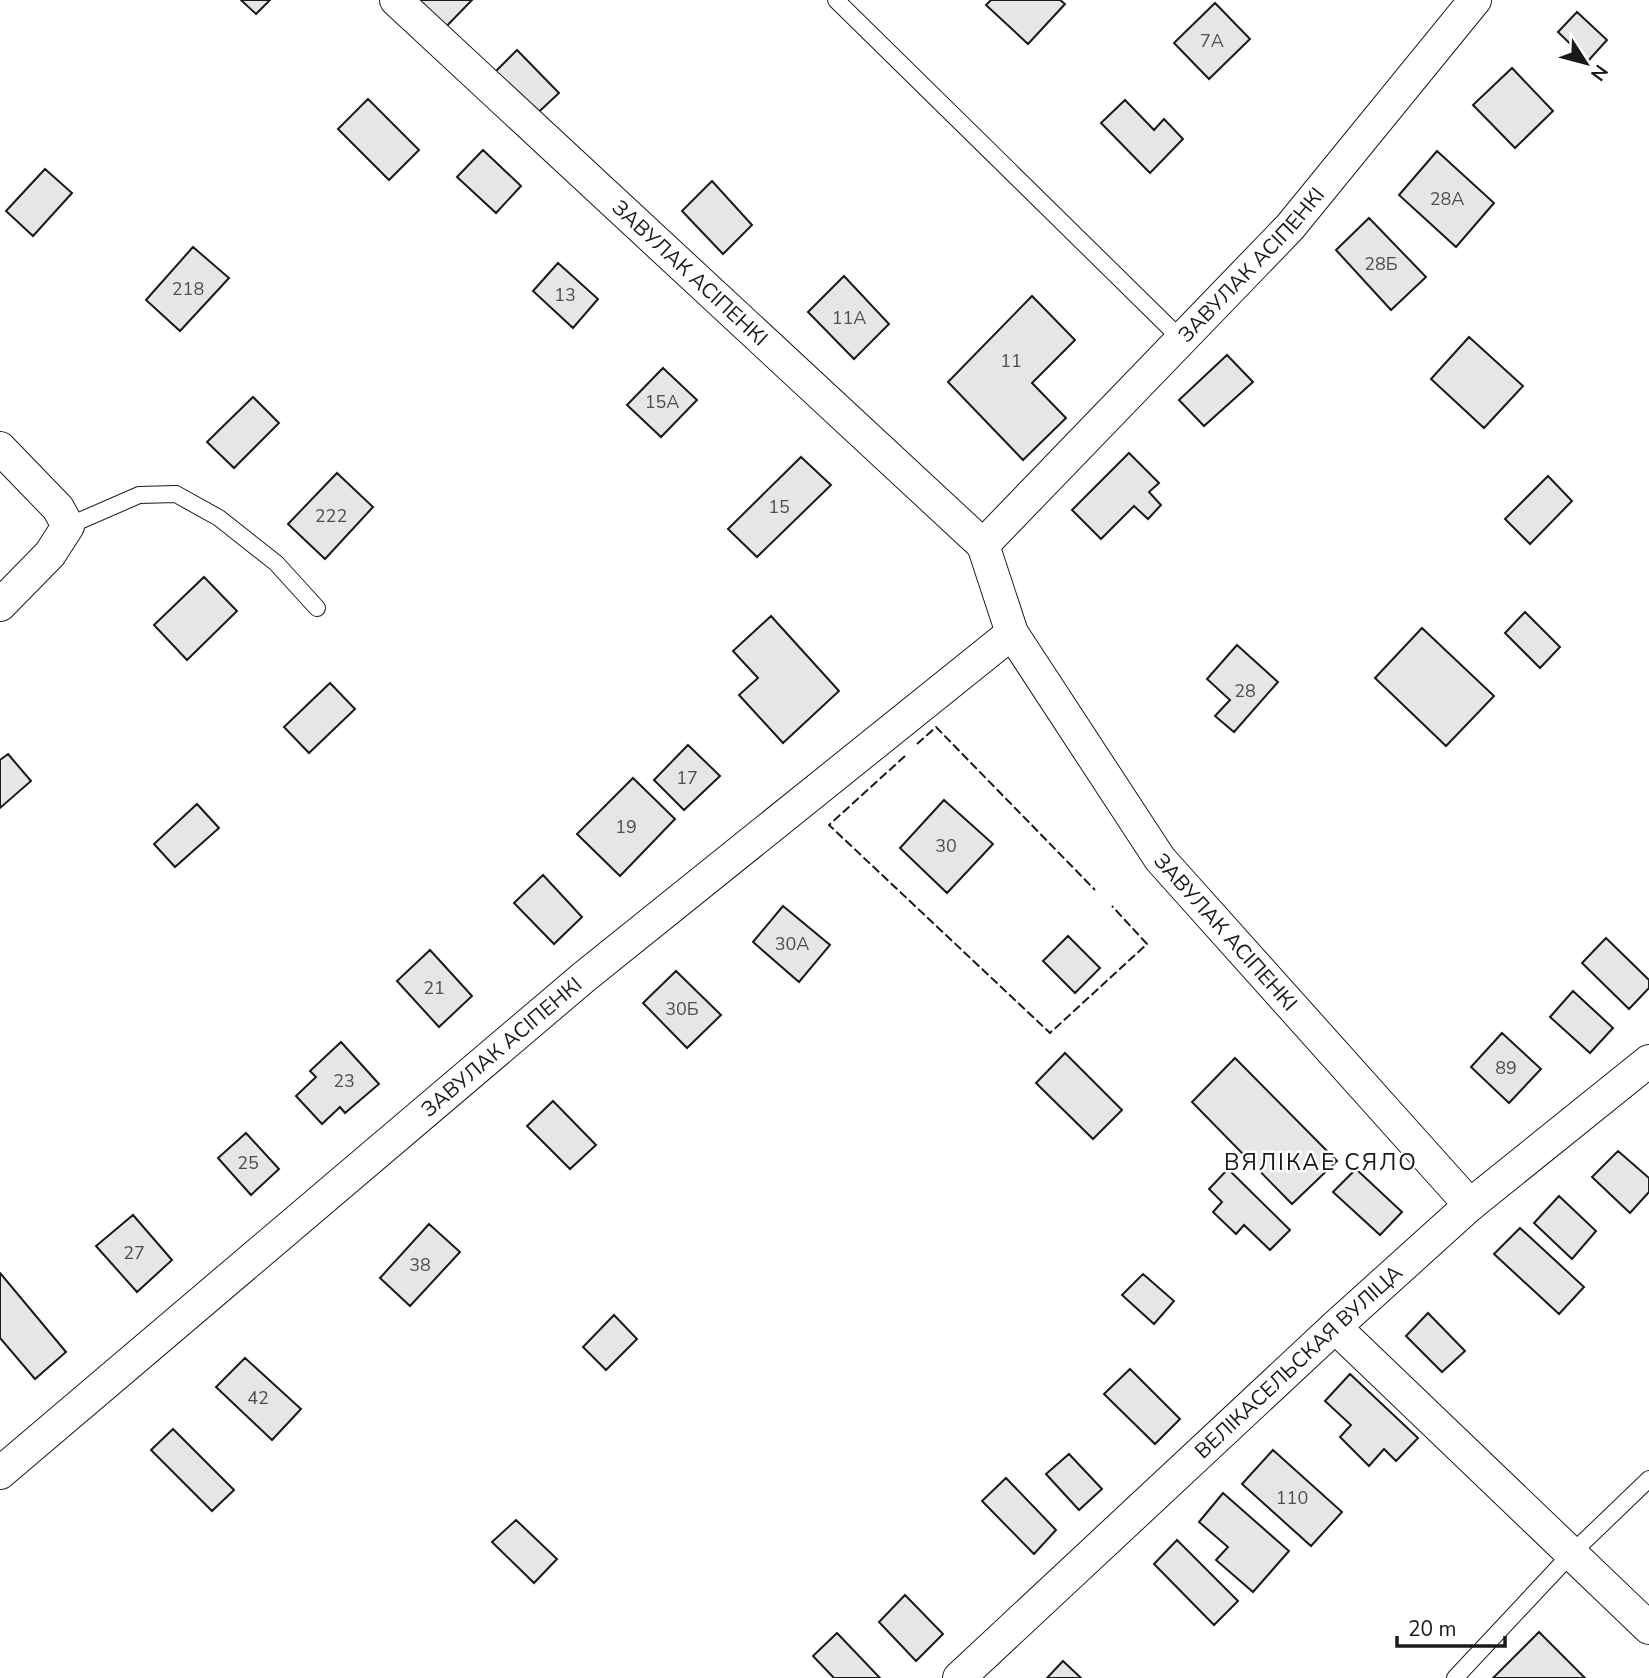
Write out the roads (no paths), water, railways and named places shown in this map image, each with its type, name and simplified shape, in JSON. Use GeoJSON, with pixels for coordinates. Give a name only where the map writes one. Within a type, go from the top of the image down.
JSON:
{"type":"FeatureCollection","features":[{"type":"Feature","properties":{"kind":"street","name":"ЗАВУЛАК АСІПЕНКІ"},"geometry":{"type":"LineString","coordinates":[[396,0],[983,545],[1012,633],[1160,859],[1470,1205]]}},
{"type":"Feature","properties":{"kind":"street","name":"ЗАВУЛАК АСІПЕНКІ"},"geometry":{"type":"LineString","coordinates":[[983,545],[1290,227],[1475,0]]}},
{"type":"Feature","properties":{"kind":"street"},"geometry":{"type":"LineString","coordinates":[[0,448],[58,508],[68,526],[50,554],[0,605]]}},
{"type":"Feature","properties":{"kind":"street","name":"ЗАВУЛАК АСІПЕНКІ"},"geometry":{"type":"LineString","coordinates":[[0,1473],[584,977],[1012,633]]}},
{"type":"Feature","properties":{"kind":"street","name":"ВЕЛІКАСЕЛЬСКАЯ ВУЛІЦА"},"geometry":{"type":"LineString","coordinates":[[959,1678],[1335,1327],[1470,1205],[1649,1061]]}},
{"type":"Feature","properties":{"kind":"street"},"geometry":{"type":"LineString","coordinates":[[1335,1327],[1649,1628]]}},
{"type":"Feature","properties":{"kind":"lane"},"geometry":{"type":"LineString","coordinates":[[836,0],[1181,340]]}},
{"type":"Feature","properties":{"kind":"lane"},"geometry":{"type":"LineString","coordinates":[[68,526],[139,495],[176,494],[219,518],[276,563],[317,608]]}},
{"type":"Feature","properties":{"kind":"lane"},"geometry":{"type":"LineString","coordinates":[[1455,1678],[1572,1553],[1649,1479]]}},
{"type":"Feature","properties":{"kind":"district","name":"ВЯЛІКАЕ СЯЛО"},"geometry":{"type":"Point","coordinates":[1321,1162]}}]}
